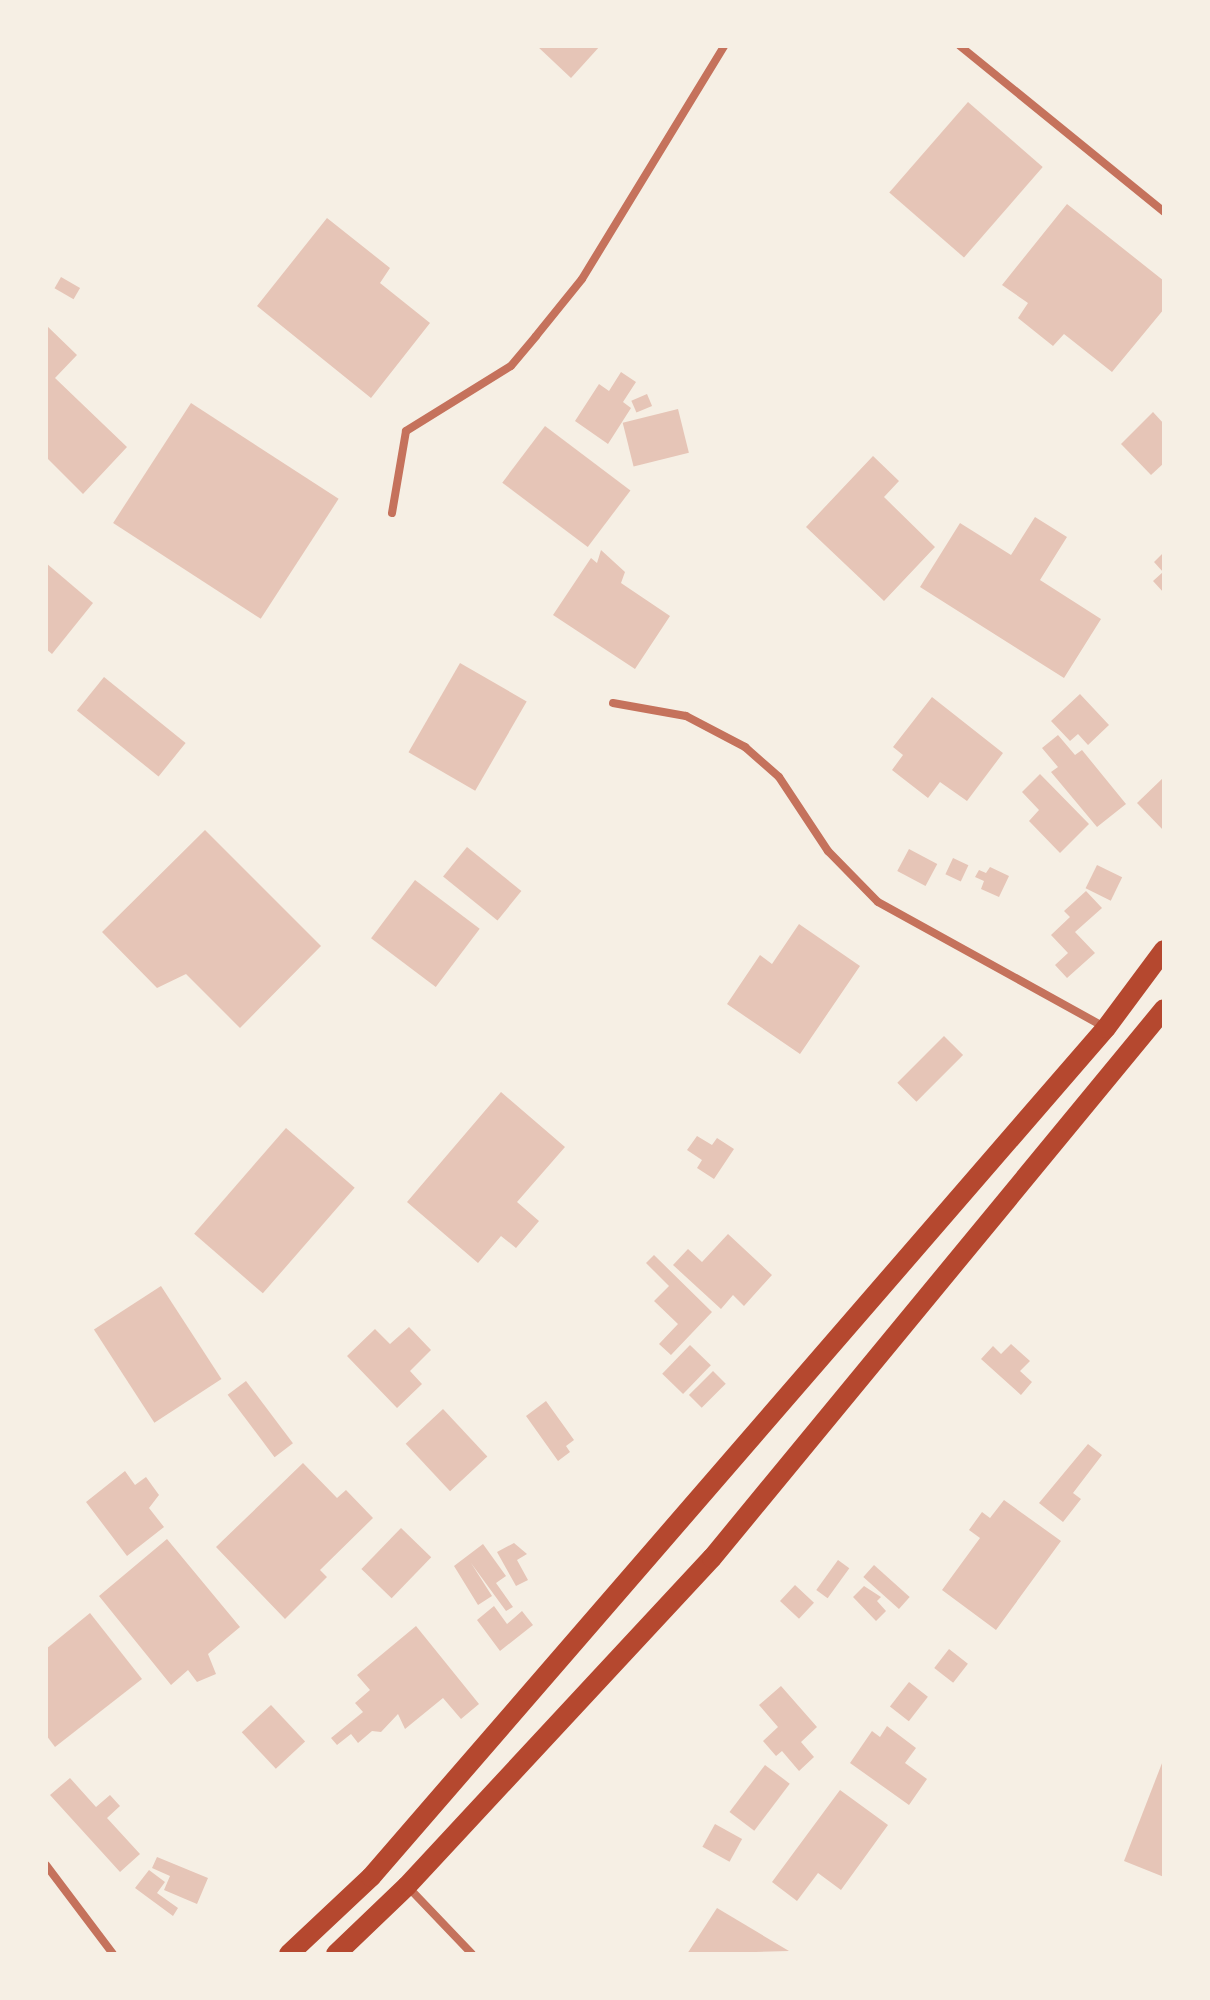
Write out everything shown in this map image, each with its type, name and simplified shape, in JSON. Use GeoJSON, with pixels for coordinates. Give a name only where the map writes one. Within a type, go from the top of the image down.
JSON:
{"type":"FeatureCollection","features":[{"type":"Feature","properties":{"kind":"main road"},"geometry":{"type":"LineString","coordinates":[[289,1954],[371,1877],[955,1196],[1106,1028],[1164,950]]}},
{"type":"Feature","properties":{"kind":"main road"},"geometry":{"type":"LineString","coordinates":[[336,1954],[407,1886],[712,1558],[1164,1009]]}},
{"type":"Feature","properties":{"kind":"street"},"geometry":{"type":"LineString","coordinates":[[392,513],[406,431],[511,366],[536,336],[582,279],[724,46]]}},
{"type":"Feature","properties":{"kind":"street"},"geometry":{"type":"LineString","coordinates":[[960,46],[1164,212]]}},
{"type":"Feature","properties":{"kind":"street"},"geometry":{"type":"LineString","coordinates":[[613,703],[686,716],[745,747],[779,777],[828,851],[878,902],[1106,1028]]}},
{"type":"Feature","properties":{"kind":"street"},"geometry":{"type":"LineString","coordinates":[[46,1865],[113,1954]]}},
{"type":"Feature","properties":{"kind":"street"},"geometry":{"type":"LineString","coordinates":[[407,1886],[472,1954]]}},
{"type":"Feature","properties":{"kind":"building"},"geometry":{"type":"Polygon","coordinates":[[[537,46],[600,46],[571,78],[537,46]]]}},
{"type":"Feature","properties":{"kind":"building"},"geometry":{"type":"Polygon","coordinates":[[[968,102],[1043,167],[964,258],[889,193],[968,102]]]}},
{"type":"Feature","properties":{"kind":"building"},"geometry":{"type":"Polygon","coordinates":[[[1067,204],[1164,281],[1164,309],[1112,372],[1064,334],[1053,346],[1018,318],[1028,303],[1002,285],[1067,204]]]}},
{"type":"Feature","properties":{"kind":"building"},"geometry":{"type":"Polygon","coordinates":[[[327,218],[390,268],[380,283],[430,323],[371,398],[257,306],[327,218]]]}},
{"type":"Feature","properties":{"kind":"building"},"geometry":{"type":"Polygon","coordinates":[[[61,277],[80,288],[74,299],[54,288],[61,277]]]}},
{"type":"Feature","properties":{"kind":"building"},"geometry":{"type":"Polygon","coordinates":[[[46,325],[77,355],[55,378],[127,447],[83,494],[46,457],[46,325]]]}},
{"type":"Feature","properties":{"kind":"building"},"geometry":{"type":"Polygon","coordinates":[[[621,372],[636,382],[623,402],[631,408],[608,444],[575,421],[599,384],[609,391],[621,372]]]}},
{"type":"Feature","properties":{"kind":"building"},"geometry":{"type":"Polygon","coordinates":[[[647,394],[652,406],[636,413],[631,401],[647,394]]]}},
{"type":"Feature","properties":{"kind":"building"},"geometry":{"type":"Polygon","coordinates":[[[191,403],[339,499],[261,619],[113,523],[191,403]]]}},
{"type":"Feature","properties":{"kind":"building"},"geometry":{"type":"Polygon","coordinates":[[[678,409],[689,453],[634,466],[623,423],[678,409]]]}},
{"type":"Feature","properties":{"kind":"building"},"geometry":{"type":"Polygon","coordinates":[[[1153,412],[1164,424],[1164,463],[1151,475],[1121,444],[1153,412]]]}},
{"type":"Feature","properties":{"kind":"building"},"geometry":{"type":"Polygon","coordinates":[[[545,426],[630,490],[588,547],[502,483],[545,426]]]}},
{"type":"Feature","properties":{"kind":"building"},"geometry":{"type":"Polygon","coordinates":[[[873,456],[899,481],[884,497],[935,547],[884,601],[806,527],[873,456]]]}},
{"type":"Feature","properties":{"kind":"building"},"geometry":{"type":"Polygon","coordinates":[[[1035,517],[1067,537],[1040,580],[1101,619],[1064,678],[920,587],[960,523],[1011,555],[1035,517]]]}},
{"type":"Feature","properties":{"kind":"building"},"geometry":{"type":"Polygon","coordinates":[[[601,550],[625,572],[621,583],[670,616],[635,669],[553,615],[591,558],[597,563],[601,550]]]}},
{"type":"Feature","properties":{"kind":"building"},"geometry":{"type":"Polygon","coordinates":[[[1164,552],[1164,593],[1153,581],[1163,572],[1154,562],[1164,552]]]}},
{"type":"Feature","properties":{"kind":"building"},"geometry":{"type":"Polygon","coordinates":[[[46,563],[93,603],[52,654],[46,649],[46,563]]]}},
{"type":"Feature","properties":{"kind":"building"},"geometry":{"type":"Polygon","coordinates":[[[460,663],[527,702],[475,791],[408,752],[460,663]]]}},
{"type":"Feature","properties":{"kind":"building"},"geometry":{"type":"Polygon","coordinates":[[[104,677],[186,743],[159,776],[77,710],[104,677]]]}},
{"type":"Feature","properties":{"kind":"building"},"geometry":{"type":"Polygon","coordinates":[[[1080,694],[1109,725],[1088,745],[1078,734],[1070,741],[1051,721],[1080,694]]]}},
{"type":"Feature","properties":{"kind":"building"},"geometry":{"type":"Polygon","coordinates":[[[932,697],[1003,753],[967,801],[940,782],[928,798],[892,770],[903,755],[893,747],[932,697]]]}},
{"type":"Feature","properties":{"kind":"building"},"geometry":{"type":"Polygon","coordinates":[[[1058,735],[1075,755],[1082,750],[1126,804],[1097,827],[1051,772],[1058,767],[1042,748],[1058,735]]]}},
{"type":"Feature","properties":{"kind":"building"},"geometry":{"type":"Polygon","coordinates":[[[1040,774],[1089,824],[1060,853],[1029,821],[1039,810],[1022,792],[1040,774]]]}},
{"type":"Feature","properties":{"kind":"building"},"geometry":{"type":"Polygon","coordinates":[[[1164,777],[1164,831],[1137,803],[1164,777]]]}},
{"type":"Feature","properties":{"kind":"building"},"geometry":{"type":"Polygon","coordinates":[[[205,830],[321,946],[240,1028],[186,974],[157,988],[102,932],[205,830]]]}},
{"type":"Feature","properties":{"kind":"building"},"geometry":{"type":"Polygon","coordinates":[[[467,847],[521,891],[497,921],[443,877],[467,847]]]}},
{"type":"Feature","properties":{"kind":"building"},"geometry":{"type":"Polygon","coordinates":[[[909,849],[937,864],[926,886],[897,871],[909,849]]]}},
{"type":"Feature","properties":{"kind":"building"},"geometry":{"type":"Polygon","coordinates":[[[953,858],[968,865],[961,881],[945,874],[953,858]]]}},
{"type":"Feature","properties":{"kind":"building"},"geometry":{"type":"Polygon","coordinates":[[[1097,865],[1122,877],[1111,901],[1086,888],[1097,865]]]}},
{"type":"Feature","properties":{"kind":"building"},"geometry":{"type":"Polygon","coordinates":[[[990,867],[1009,876],[999,897],[981,889],[984,881],[975,877],[979,870],[986,873],[990,867]]]}},
{"type":"Feature","properties":{"kind":"building"},"geometry":{"type":"Polygon","coordinates":[[[415,880],[480,929],[436,987],[371,938],[415,880]]]}},
{"type":"Feature","properties":{"kind":"building"},"geometry":{"type":"Polygon","coordinates":[[[1086,891],[1102,908],[1075,932],[1095,953],[1067,978],[1055,965],[1068,953],[1051,935],[1070,917],[1064,911],[1086,891]]]}},
{"type":"Feature","properties":{"kind":"building"},"geometry":{"type":"Polygon","coordinates":[[[799,924],[860,966],[800,1054],[727,1004],[760,955],[772,964],[799,924]]]}},
{"type":"Feature","properties":{"kind":"building"},"geometry":{"type":"Polygon","coordinates":[[[944,1036],[963,1055],[916,1102],[897,1083],[944,1036]]]}},
{"type":"Feature","properties":{"kind":"building"},"geometry":{"type":"Polygon","coordinates":[[[501,1092],[565,1147],[517,1202],[539,1221],[516,1248],[501,1236],[478,1263],[407,1202],[501,1092]]]}},
{"type":"Feature","properties":{"kind":"building"},"geometry":{"type":"Polygon","coordinates":[[[286,1128],[355,1188],[263,1293],[194,1234],[286,1128]]]}},
{"type":"Feature","properties":{"kind":"building"},"geometry":{"type":"Polygon","coordinates":[[[697,1136],[712,1145],[717,1138],[734,1149],[714,1179],[697,1168],[702,1160],[687,1150],[697,1136]]]}},
{"type":"Feature","properties":{"kind":"building"},"geometry":{"type":"Polygon","coordinates":[[[728,1234],[772,1275],[744,1306],[733,1295],[721,1309],[673,1265],[688,1249],[702,1262],[728,1234]]]}},
{"type":"Feature","properties":{"kind":"building"},"geometry":{"type":"Polygon","coordinates":[[[654,1255],[712,1312],[671,1355],[659,1344],[678,1324],[654,1301],[669,1286],[646,1263],[654,1255]]]}},
{"type":"Feature","properties":{"kind":"building"},"geometry":{"type":"Polygon","coordinates":[[[161,1286],[221,1379],[154,1423],[94,1330],[161,1286]]]}},
{"type":"Feature","properties":{"kind":"building"},"geometry":{"type":"Polygon","coordinates":[[[409,1327],[431,1350],[410,1371],[422,1384],[397,1408],[347,1356],[375,1329],[390,1344],[409,1327]]]}},
{"type":"Feature","properties":{"kind":"building"},"geometry":{"type":"Polygon","coordinates":[[[1011,1344],[1030,1361],[1020,1371],[1032,1382],[1021,1395],[981,1359],[993,1346],[1001,1354],[1011,1344]]]}},
{"type":"Feature","properties":{"kind":"building"},"geometry":{"type":"Polygon","coordinates":[[[690,1345],[711,1365],[683,1394],[662,1374],[690,1345]]]}},
{"type":"Feature","properties":{"kind":"building"},"geometry":{"type":"Polygon","coordinates":[[[713,1371],[726,1384],[702,1408],[689,1395],[713,1371]]]}},
{"type":"Feature","properties":{"kind":"building"},"geometry":{"type":"Polygon","coordinates":[[[246,1381],[293,1443],[275,1457],[228,1395],[246,1381]]]}},
{"type":"Feature","properties":{"kind":"building"},"geometry":{"type":"Polygon","coordinates":[[[546,1401],[574,1440],[566,1446],[570,1452],[558,1461],[526,1416],[546,1401]]]}},
{"type":"Feature","properties":{"kind":"building"},"geometry":{"type":"Polygon","coordinates":[[[443,1409],[487,1457],[450,1491],[406,1444],[443,1409]]]}},
{"type":"Feature","properties":{"kind":"building"},"geometry":{"type":"Polygon","coordinates":[[[1088,1444],[1102,1455],[1073,1493],[1081,1499],[1063,1522],[1039,1503],[1088,1444]]]}},
{"type":"Feature","properties":{"kind":"building"},"geometry":{"type":"Polygon","coordinates":[[[303,1463],[337,1498],[346,1490],[373,1518],[320,1570],[327,1577],[285,1619],[216,1547],[303,1463]]]}},
{"type":"Feature","properties":{"kind":"building"},"geometry":{"type":"Polygon","coordinates":[[[125,1471],[135,1485],[146,1477],[159,1495],[149,1508],[164,1527],[127,1556],[86,1502],[125,1471]]]}},
{"type":"Feature","properties":{"kind":"building"},"geometry":{"type":"Polygon","coordinates":[[[1004,1500],[1061,1541],[996,1630],[942,1590],[980,1538],[969,1530],[982,1512],[990,1518],[1004,1500]]]}},
{"type":"Feature","properties":{"kind":"building"},"geometry":{"type":"Polygon","coordinates":[[[401,1528],[431,1557],[392,1598],[361,1569],[401,1528]]]}},
{"type":"Feature","properties":{"kind":"building"},"geometry":{"type":"Polygon","coordinates":[[[167,1539],[240,1627],[208,1654],[216,1674],[197,1682],[188,1670],[171,1685],[99,1596],[167,1539]]]}},
{"type":"Feature","properties":{"kind":"building"},"geometry":{"type":"Polygon","coordinates":[[[514,1543],[527,1554],[517,1560],[528,1580],[516,1586],[497,1552],[514,1543]]]}},
{"type":"Feature","properties":{"kind":"building"},"geometry":{"type":"Polygon","coordinates":[[[483,1544],[506,1576],[496,1583],[513,1607],[506,1611],[471,1563],[492,1596],[478,1605],[454,1566],[483,1544]]]}},
{"type":"Feature","properties":{"kind":"building"},"geometry":{"type":"Polygon","coordinates":[[[838,1560],[849,1568],[828,1598],[816,1590],[838,1560]]]}},
{"type":"Feature","properties":{"kind":"building"},"geometry":{"type":"Polygon","coordinates":[[[874,1565],[910,1597],[899,1609],[863,1577],[874,1565]]]}},
{"type":"Feature","properties":{"kind":"building"},"geometry":{"type":"Polygon","coordinates":[[[795,1585],[814,1603],[799,1619],[780,1601],[795,1585]]]}},
{"type":"Feature","properties":{"kind":"building"},"geometry":{"type":"Polygon","coordinates":[[[864,1586],[881,1597],[877,1601],[886,1611],[876,1621],[853,1597],[864,1586]]]}},
{"type":"Feature","properties":{"kind":"building"},"geometry":{"type":"Polygon","coordinates":[[[494,1606],[507,1624],[522,1611],[533,1625],[500,1651],[477,1620],[494,1606]]]}},
{"type":"Feature","properties":{"kind":"building"},"geometry":{"type":"Polygon","coordinates":[[[90,1613],[142,1679],[55,1747],[46,1735],[46,1649],[90,1613]]]}},
{"type":"Feature","properties":{"kind":"building"},"geometry":{"type":"Polygon","coordinates":[[[416,1626],[479,1704],[461,1719],[443,1698],[405,1729],[398,1714],[381,1732],[372,1731],[358,1743],[351,1734],[337,1745],[331,1738],[363,1712],[355,1703],[370,1690],[357,1675],[416,1626]]]}},
{"type":"Feature","properties":{"kind":"building"},"geometry":{"type":"Polygon","coordinates":[[[949,1649],[968,1664],[953,1683],[934,1668],[949,1649]]]}},
{"type":"Feature","properties":{"kind":"building"},"geometry":{"type":"Polygon","coordinates":[[[909,1682],[928,1697],[909,1721],[890,1706],[909,1682]]]}},
{"type":"Feature","properties":{"kind":"building"},"geometry":{"type":"Polygon","coordinates":[[[781,1686],[817,1727],[801,1742],[814,1757],[799,1771],[782,1751],[776,1756],[763,1741],[778,1727],[759,1705],[781,1686]]]}},
{"type":"Feature","properties":{"kind":"building"},"geometry":{"type":"Polygon","coordinates":[[[271,1705],[305,1742],[276,1769],[242,1732],[271,1705]]]}},
{"type":"Feature","properties":{"kind":"building"},"geometry":{"type":"Polygon","coordinates":[[[887,1726],[916,1748],[905,1763],[927,1779],[909,1805],[850,1763],[872,1731],[880,1737],[887,1726]]]}},
{"type":"Feature","properties":{"kind":"building"},"geometry":{"type":"Polygon","coordinates":[[[1164,1758],[1164,1877],[1124,1861],[1164,1758]]]}},
{"type":"Feature","properties":{"kind":"building"},"geometry":{"type":"Polygon","coordinates":[[[765,1765],[790,1784],[754,1831],[729,1812],[765,1765]]]}},
{"type":"Feature","properties":{"kind":"building"},"geometry":{"type":"Polygon","coordinates":[[[70,1778],[96,1807],[110,1795],[120,1806],[107,1818],[140,1854],[120,1872],[50,1795],[70,1778]]]}},
{"type":"Feature","properties":{"kind":"building"},"geometry":{"type":"Polygon","coordinates":[[[840,1790],[888,1825],[841,1890],[818,1873],[797,1901],[772,1882],[840,1790]]]}},
{"type":"Feature","properties":{"kind":"building"},"geometry":{"type":"Polygon","coordinates":[[[715,1824],[742,1839],[730,1862],[702,1847],[715,1824]]]}},
{"type":"Feature","properties":{"kind":"building"},"geometry":{"type":"Polygon","coordinates":[[[157,1857],[208,1878],[197,1904],[164,1890],[170,1876],[152,1868],[157,1857]]]}},
{"type":"Feature","properties":{"kind":"building"},"geometry":{"type":"Polygon","coordinates":[[[149,1870],[165,1882],[157,1893],[178,1908],[173,1916],[135,1888],[149,1870]]]}},
{"type":"Feature","properties":{"kind":"building"},"geometry":{"type":"Polygon","coordinates":[[[717,1908],[789,1951],[687,1954],[717,1908]]]}}]}
